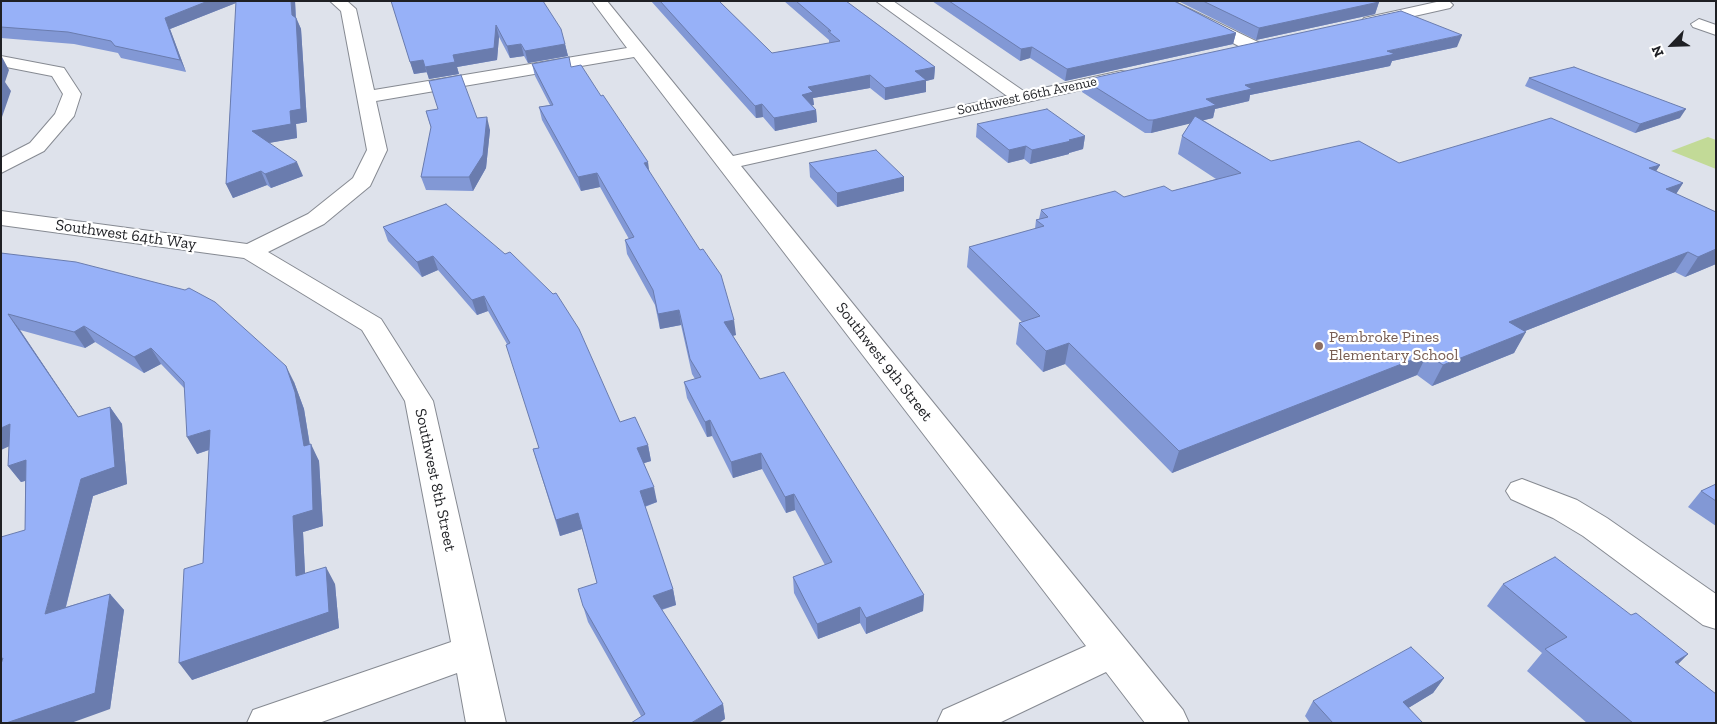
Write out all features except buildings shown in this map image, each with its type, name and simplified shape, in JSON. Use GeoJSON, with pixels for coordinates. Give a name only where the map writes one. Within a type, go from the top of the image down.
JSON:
{"type":"FeatureCollection","features":[{"type":"Feature","properties":{"kind":"street"},"geometry":{"type":"LineString","coordinates":[[250,252],[316,219],[362,181],[377,150],[348,9],[336,1]]}},
{"type":"Feature","properties":{"kind":"street","name":"Southwest 9th Street"},"geometry":{"type":"LineString","coordinates":[[599,1],[1170,723]]}},
{"type":"Feature","properties":{"kind":"street"},"geometry":{"type":"LineString","coordinates":[[883,1],[1022,98]]}},
{"type":"Feature","properties":{"kind":"street"},"geometry":{"type":"LineString","coordinates":[[1160,1],[1254,47]]}},
{"type":"Feature","properties":{"kind":"street"},"geometry":{"type":"LineString","coordinates":[[1349,26],[1445,5]]}},
{"type":"Feature","properties":{"kind":"street"},"geometry":{"type":"LineString","coordinates":[[1699,24],[1716,30]]}},
{"type":"Feature","properties":{"kind":"street"},"geometry":{"type":"LineString","coordinates":[[1225,53],[1273,42]]}},
{"type":"Feature","properties":{"kind":"street"},"geometry":{"type":"LineString","coordinates":[[367,97],[638,52]]}},
{"type":"Feature","properties":{"kind":"street"},"geometry":{"type":"LineString","coordinates":[[1,61],[58,72],[72,94],[64,116],[37,147],[1,167]]}},
{"type":"Feature","properties":{"kind":"street","name":"Southwest 66th Avenue"},"geometry":{"type":"LineString","coordinates":[[727,163],[1138,72]]}},
{"type":"Feature","properties":{"kind":"street","name":"Southwest 64th Way"},"geometry":{"type":"LineString","coordinates":[[1,218],[250,252]]}},
{"type":"Feature","properties":{"kind":"street","name":"Southwest 8th Street"},"geometry":{"type":"LineString","coordinates":[[250,252],[372,325],[419,401],[486,723]]}},
{"type":"Feature","properties":{"kind":"street"},"geometry":{"type":"LineString","coordinates":[[1522,491],[1565,509],[1595,528],[1716,614]]}},
{"type":"Feature","properties":{"kind":"street"},"geometry":{"type":"LineString","coordinates":[[267,723],[472,651]]}},
{"type":"Feature","properties":{"kind":"street"},"geometry":{"type":"LineString","coordinates":[[957,723],[1112,651]]}},
{"type":"Feature","properties":{"kind":"green space"},"geometry":{"type":"Polygon","coordinates":[[[1708,137],[1716,140],[1716,169],[1671,151],[1708,137]]]}},
{"type":"Feature","properties":{"kind":"place","name":"Pembroke Pines Elementary School"},"geometry":{"type":"Point","coordinates":[1319,346]}}]}
